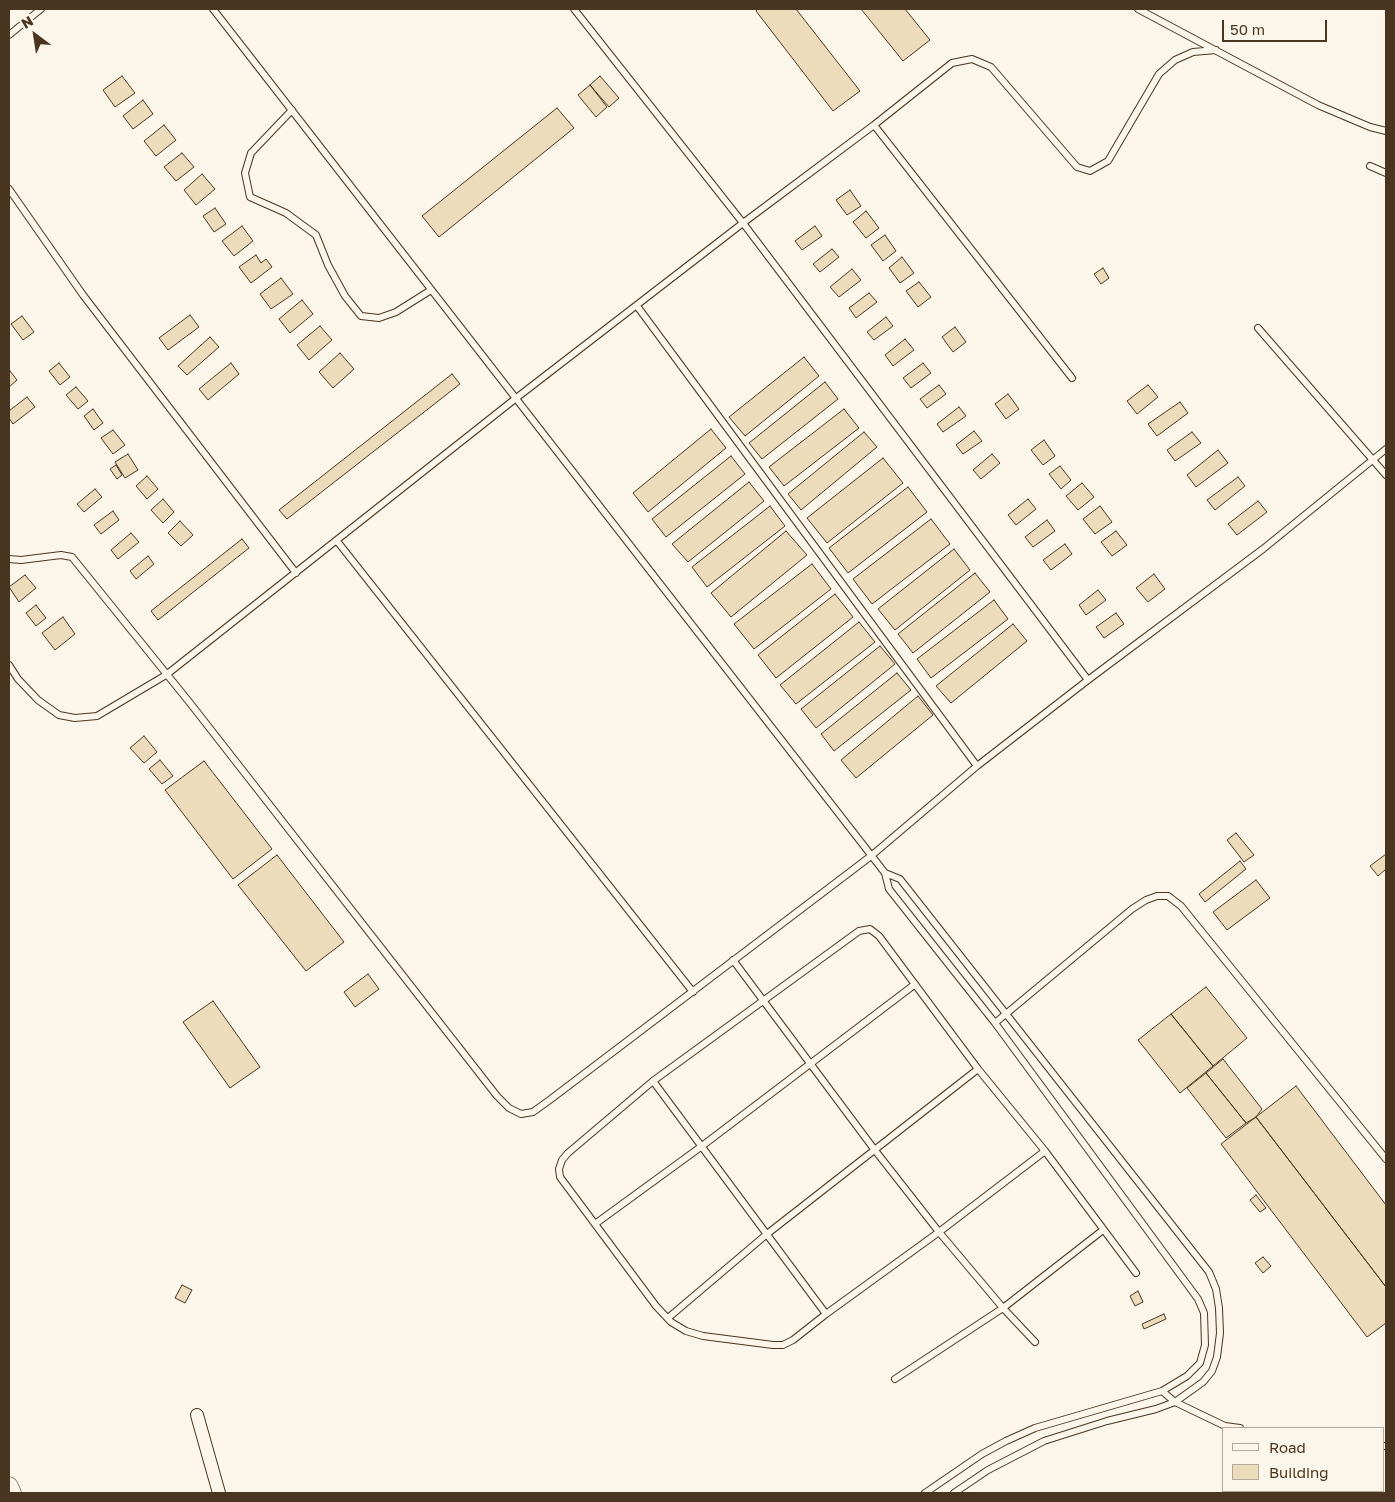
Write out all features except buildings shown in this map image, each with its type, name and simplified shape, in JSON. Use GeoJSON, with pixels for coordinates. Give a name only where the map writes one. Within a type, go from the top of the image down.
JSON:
{"type":"FeatureCollection","features":[{"type":"Feature","properties":{"kind":"main road"},"geometry":{"type":"LineString","coordinates":[[9,1486],[12,1493]]}},
{"type":"Feature","properties":{"kind":"street"},"geometry":{"type":"LineString","coordinates":[[197,1415],[219,1493]]}},
{"type":"Feature","properties":{"kind":"lane"},"geometry":{"type":"LineString","coordinates":[[9,35],[41,9]]}},
{"type":"Feature","properties":{"kind":"lane"},"geometry":{"type":"LineString","coordinates":[[213,9],[885,873],[889,889],[995,1023],[1198,1299],[1204,1313],[1205,1345],[1200,1363],[1186,1376],[1162,1391],[1028,1431],[982,1454],[925,1493]]}},
{"type":"Feature","properties":{"kind":"lane"},"geometry":{"type":"LineString","coordinates":[[574,9],[743,224],[1088,680]]}},
{"type":"Feature","properties":{"kind":"lane"},"geometry":{"type":"LineString","coordinates":[[1138,9],[1318,105],[1370,127],[1386,131]]}},
{"type":"Feature","properties":{"kind":"lane"},"geometry":{"type":"LineString","coordinates":[[9,665],[18,679],[38,700],[59,715],[75,718],[97,716],[166,675],[515,399],[874,125],[952,63],[972,59],[991,67],[1077,167],[1090,171],[1108,161],[1159,74],[1175,60],[1193,52],[1216,50]]}},
{"type":"Feature","properties":{"kind":"lane"},"geometry":{"type":"LineString","coordinates":[[292,110],[252,153],[245,173],[250,197],[286,213],[316,235],[328,265],[345,296],[362,316],[379,318],[396,312],[431,290]]}},
{"type":"Feature","properties":{"kind":"lane"},"geometry":{"type":"LineString","coordinates":[[874,125],[1072,378]]}},
{"type":"Feature","properties":{"kind":"lane"},"geometry":{"type":"LineString","coordinates":[[1370,166],[1386,172]]}},
{"type":"Feature","properties":{"kind":"lane"},"geometry":{"type":"LineString","coordinates":[[9,189],[83,295],[296,573]]}},
{"type":"Feature","properties":{"kind":"lane"},"geometry":{"type":"LineString","coordinates":[[637,306],[977,766]]}},
{"type":"Feature","properties":{"kind":"lane"},"geometry":{"type":"LineString","coordinates":[[1258,328],[1386,475]]}},
{"type":"Feature","properties":{"kind":"lane"},"geometry":{"type":"LineString","coordinates":[[9,559],[21,560],[61,555],[72,557],[202,719],[497,1096],[509,1108],[522,1114],[533,1112],[871,856],[977,766],[1263,548],[1386,449]]}},
{"type":"Feature","properties":{"kind":"lane"},"geometry":{"type":"LineString","coordinates":[[337,541],[693,992]]}},
{"type":"Feature","properties":{"kind":"lane"},"geometry":{"type":"LineString","coordinates":[[885,873],[900,880],[1209,1272],[1216,1289],[1219,1308],[1220,1333],[1217,1357],[1212,1370],[1203,1382],[1175,1402],[1044,1441],[988,1470],[954,1493]]}},
{"type":"Feature","properties":{"kind":"lane"},"geometry":{"type":"LineString","coordinates":[[995,1023],[1132,909],[1146,900],[1157,896],[1168,896],[1182,906],[1386,1159]]}},
{"type":"Feature","properties":{"kind":"lane"},"geometry":{"type":"LineString","coordinates":[[1045,1150],[939,1232],[793,1340],[783,1345],[703,1336],[686,1331],[668,1318],[656,1306],[560,1177],[559,1169],[562,1160],[568,1153],[653,1081],[864,929],[870,929],[879,936],[978,1069],[1045,1150],[1136,1273]]}},
{"type":"Feature","properties":{"kind":"lane"},"geometry":{"type":"LineString","coordinates":[[733,960],[874,1149],[939,1232],[1003,1308],[1035,1342]]}},
{"type":"Feature","properties":{"kind":"lane"},"geometry":{"type":"LineString","coordinates":[[595,1224],[702,1146],[914,985]]}},
{"type":"Feature","properties":{"kind":"lane"},"geometry":{"type":"LineString","coordinates":[[668,1318],[767,1234],[978,1069]]}},
{"type":"Feature","properties":{"kind":"lane"},"geometry":{"type":"LineString","coordinates":[[653,1081],[826,1314]]}},
{"type":"Feature","properties":{"kind":"lane"},"geometry":{"type":"LineString","coordinates":[[895,1379],[1003,1308],[1104,1230]]}},
{"type":"Feature","properties":{"kind":"lane"},"geometry":{"type":"LineString","coordinates":[[1162,1391],[1175,1402],[1225,1426],[1232,1427]]}}]}
